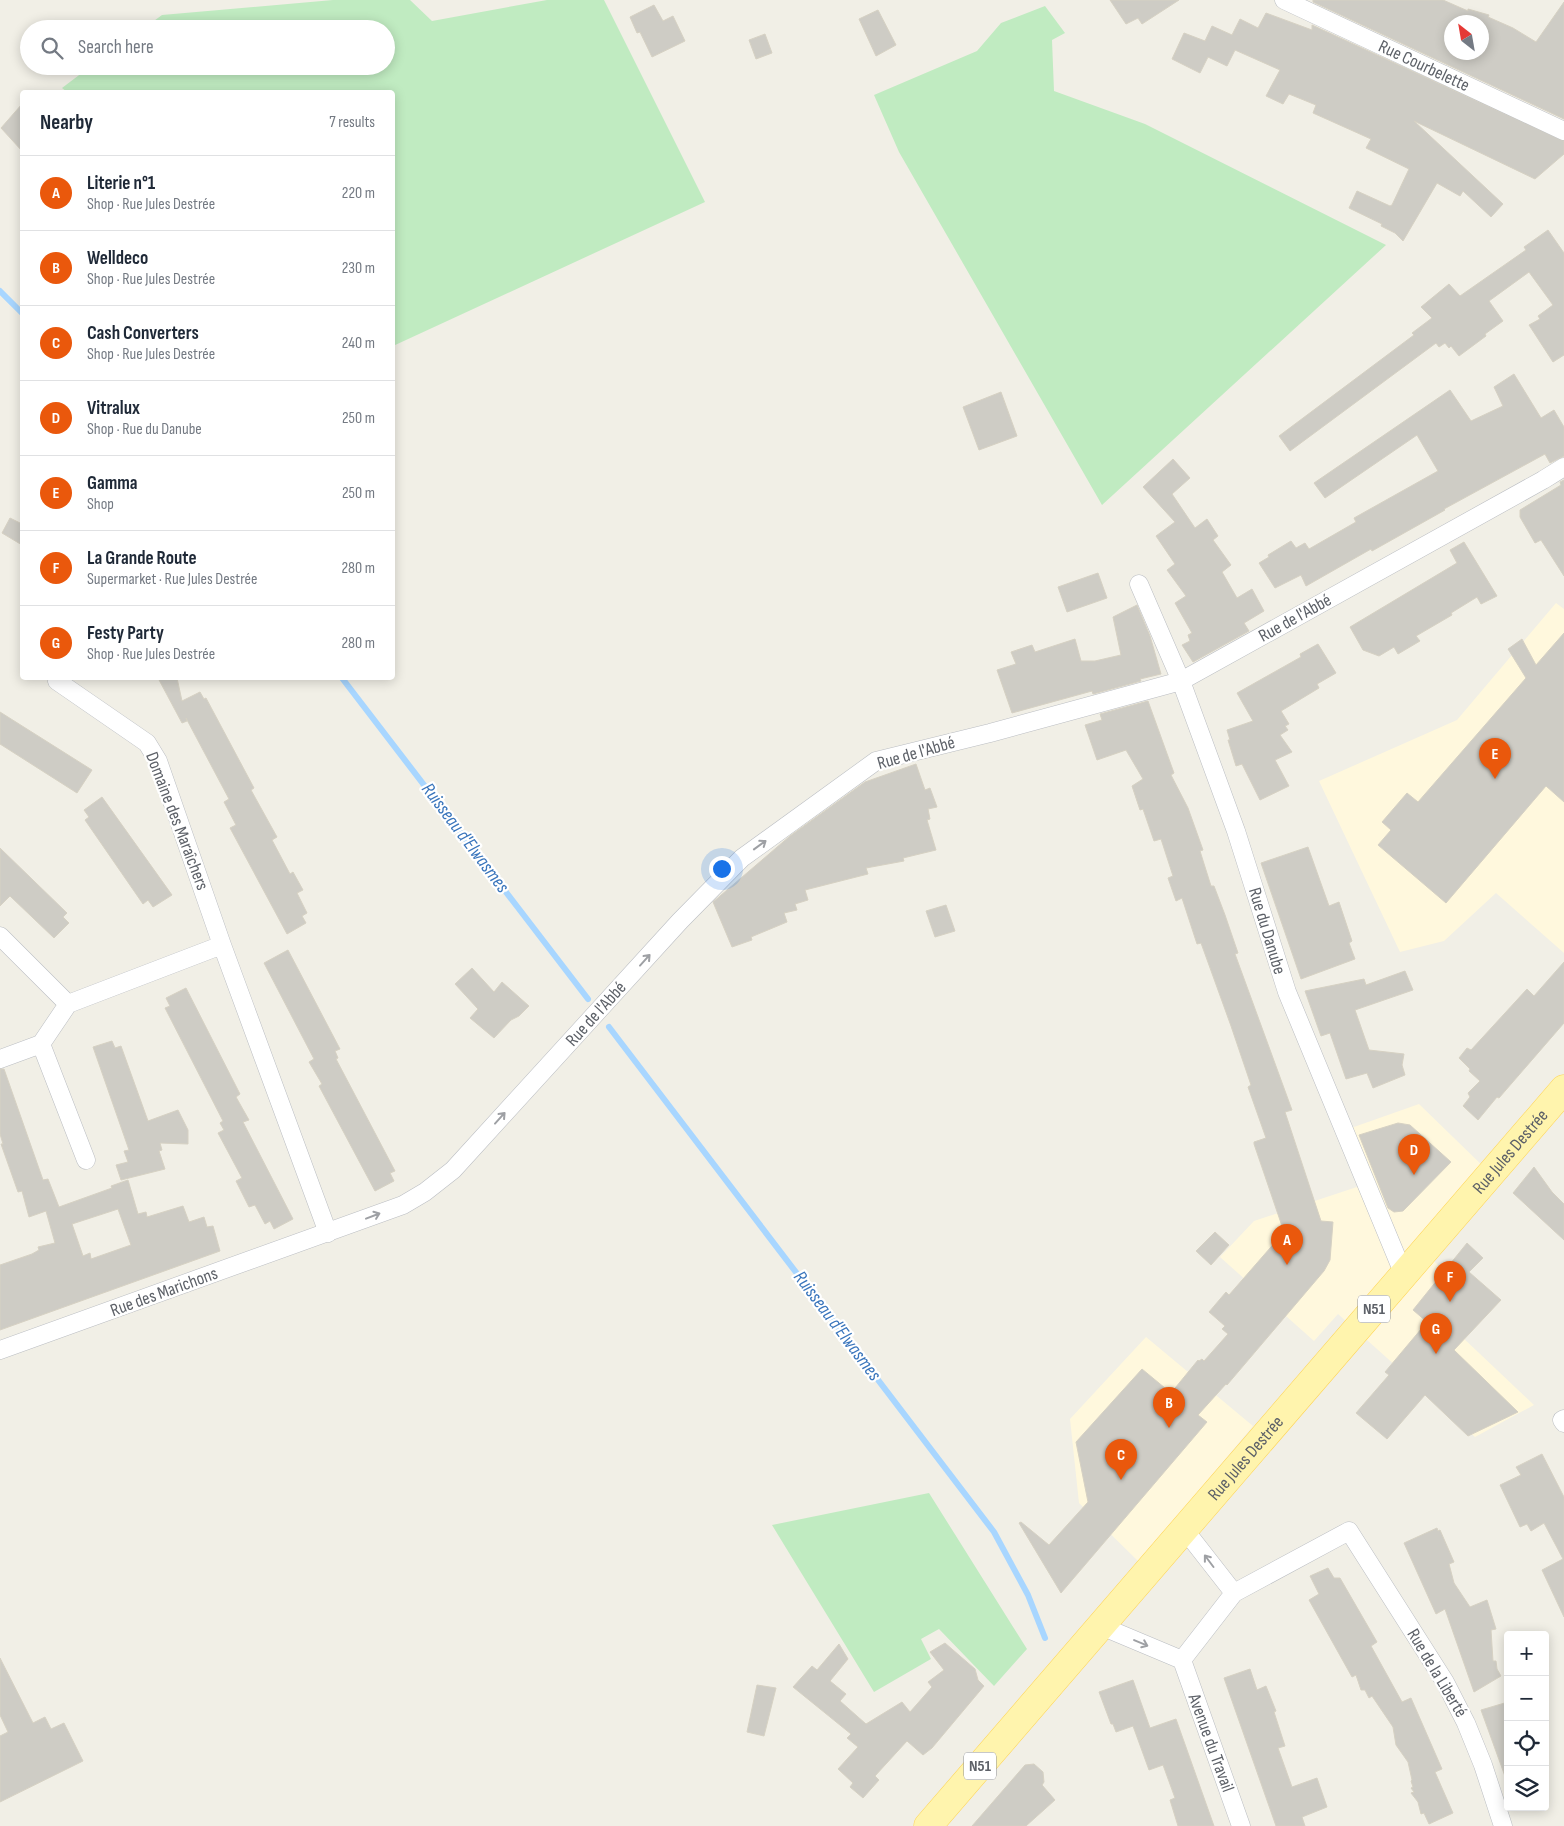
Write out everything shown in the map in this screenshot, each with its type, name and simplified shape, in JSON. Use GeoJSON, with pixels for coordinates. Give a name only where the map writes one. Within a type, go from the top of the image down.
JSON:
{"type":"FeatureCollection","features":[{"type":"Feature","properties":{"kind":"main road","name":"Rue Jules Destrée"},"geometry":{"type":"LineString","coordinates":[[928,1826],[1564,1090]]}},
{"type":"Feature","properties":{"kind":"street","name":"Rue Courbelette"},"geometry":{"type":"LineString","coordinates":[[1284,0],[1564,131]]}},
{"type":"Feature","properties":{"kind":"street","name":"Rue de l'Abbé"},"geometry":{"type":"LineString","coordinates":[[328,1233],[403,1205],[425,1192],[453,1170],[674,928],[742,858],[876,761],[990,733],[1181,681],[1564,467]]}},
{"type":"Feature","properties":{"kind":"street","name":"Rue du Danube"},"geometry":{"type":"LineString","coordinates":[[1139,584],[1181,681],[1236,831],[1287,992],[1404,1275]]}},
{"type":"Feature","properties":{"kind":"street","name":"Domaine des Maraîchers"},"geometry":{"type":"LineString","coordinates":[[57,681],[147,743],[158,761],[222,945],[328,1233]]}},
{"type":"Feature","properties":{"kind":"street"},"geometry":{"type":"LineString","coordinates":[[0,936],[68,1004]]}},
{"type":"Feature","properties":{"kind":"street"},"geometry":{"type":"LineString","coordinates":[[0,1059],[41,1044],[68,1004],[222,945]]}},
{"type":"Feature","properties":{"kind":"street"},"geometry":{"type":"LineString","coordinates":[[41,1044],[86,1160]]}},
{"type":"Feature","properties":{"kind":"street","name":"Rue des Marichons"},"geometry":{"type":"LineString","coordinates":[[0,1350],[328,1233]]}},
{"type":"Feature","properties":{"kind":"street"},"geometry":{"type":"LineString","coordinates":[[1101,1626],[1182,1660],[1234,1594],[1184,1529]]}},
{"type":"Feature","properties":{"kind":"street","name":"Rue de la Liberté"},"geometry":{"type":"LineString","coordinates":[[1234,1594],[1349,1531],[1445,1682],[1466,1723],[1483,1765],[1503,1826]]}},
{"type":"Feature","properties":{"kind":"street","name":"Avenue du Travail"},"geometry":{"type":"LineString","coordinates":[[1182,1660],[1240,1826]]}},
{"type":"Feature","properties":{"kind":"shaded area"},"geometry":{"type":"Polygon","coordinates":[[[1556,603],[1564,609],[1564,953],[1496,893],[1444,941],[1400,952],[1319,781],[1457,720],[1556,603]]]}},
{"type":"Feature","properties":{"kind":"shaded area"},"geometry":{"type":"Polygon","coordinates":[[[1419,1104],[1488,1171],[1419,1246],[1482,1309],[1460,1335],[1534,1405],[1475,1437],[1338,1314],[1314,1341],[1220,1257],[1254,1221],[1372,1182],[1351,1128],[1419,1104]]]}},
{"type":"Feature","properties":{"kind":"shaded area"},"geometry":{"type":"Polygon","coordinates":[[[1146,1337],[1253,1426],[1139,1562],[1079,1503],[1070,1419],[1146,1337]]]}},
{"type":"Feature","properties":{"kind":"green space"},"geometry":{"type":"Polygon","coordinates":[[[333,0],[410,0],[432,21],[547,0],[604,0],[705,202],[395,345],[395,90],[64,90],[62,88],[79,75],[395,75],[395,20],[155,20],[162,15],[333,0]]]}},
{"type":"Feature","properties":{"kind":"green space"},"geometry":{"type":"Polygon","coordinates":[[[1045,6],[1065,33],[1052,40],[1054,91],[1145,124],[1386,245],[1102,505],[899,152],[874,95],[977,51],[1001,23],[1045,6]]]}},
{"type":"Feature","properties":{"kind":"green space"},"geometry":{"type":"Polygon","coordinates":[[[929,1493],[1027,1649],[994,1686],[939,1629],[921,1639],[931,1659],[874,1692],[772,1525],[929,1493]]]}},
{"type":"Feature","properties":{"kind":"building"},"geometry":{"type":"Polygon","coordinates":[[[1110,0],[1179,0],[1142,24],[1138,18],[1126,24],[1110,0]]]}},
{"type":"Feature","properties":{"kind":"building"},"geometry":{"type":"Polygon","coordinates":[[[1313,0],[1443,0],[1468,11],[1468,9],[1489,15],[1444,15],[1444,60],[1489,60],[1489,17],[1513,28],[1536,42],[1564,2],[1564,119],[1313,2],[1313,0]]]}},
{"type":"Feature","properties":{"kind":"building"},"geometry":{"type":"Polygon","coordinates":[[[654,5],[663,21],[673,16],[685,41],[652,57],[640,32],[637,33],[630,17],[654,5]]]}},
{"type":"Feature","properties":{"kind":"building"},"geometry":{"type":"Polygon","coordinates":[[[878,10],[896,45],[876,56],[859,19],[878,10]]]}},
{"type":"Feature","properties":{"kind":"building"},"geometry":{"type":"Polygon","coordinates":[[[1266,13],[1312,30],[1312,25],[1564,141],[1564,154],[1535,179],[1414,121],[1503,204],[1491,217],[1463,191],[1460,196],[1437,183],[1403,241],[1395,233],[1381,226],[1382,224],[1349,208],[1357,191],[1390,206],[1392,205],[1409,169],[1366,148],[1371,139],[1313,113],[1316,105],[1289,94],[1283,104],[1266,96],[1280,70],[1235,50],[1227,66],[1208,57],[1200,73],[1172,59],[1184,33],[1205,41],[1212,26],[1232,35],[1240,19],[1258,28],[1266,13]]]}},
{"type":"Feature","properties":{"kind":"building"},"geometry":{"type":"Polygon","coordinates":[[[765,34],[772,53],[756,59],[749,40],[765,34]]]}},
{"type":"Feature","properties":{"kind":"building"},"geometry":{"type":"Polygon","coordinates":[[[20,106],[20,149],[1,128],[20,106]]]}},
{"type":"Feature","properties":{"kind":"building"},"geometry":{"type":"Polygon","coordinates":[[[1548,230],[1564,253],[1564,355],[1553,362],[1529,325],[1540,319],[1538,316],[1553,305],[1529,272],[1489,301],[1503,321],[1485,334],[1486,336],[1459,356],[1451,346],[1449,348],[1445,343],[1439,347],[1436,343],[1290,451],[1279,436],[1414,335],[1412,333],[1432,318],[1421,307],[1449,284],[1460,296],[1526,250],[1524,247],[1548,230]]]}},
{"type":"Feature","properties":{"kind":"building"},"geometry":{"type":"Polygon","coordinates":[[[1514,374],[1541,418],[1554,410],[1564,427],[1564,456],[1550,463],[1545,454],[1306,586],[1301,575],[1275,588],[1259,563],[1269,557],[1268,555],[1291,541],[1296,548],[1305,543],[1309,549],[1356,522],[1354,518],[1438,471],[1417,435],[1325,498],[1314,483],[1450,390],[1471,421],[1503,406],[1494,387],[1514,374]]]}},
{"type":"Feature","properties":{"kind":"building"},"geometry":{"type":"Polygon","coordinates":[[[1001,392],[1017,436],[979,450],[963,407],[1001,392]]]}},
{"type":"Feature","properties":{"kind":"building"},"geometry":{"type":"Polygon","coordinates":[[[1173,459],[1190,478],[1172,494],[1195,528],[1207,519],[1218,536],[1213,540],[1231,565],[1222,572],[1237,598],[1252,589],[1264,611],[1244,623],[1249,631],[1193,662],[1182,645],[1190,641],[1188,635],[1192,633],[1175,603],[1186,596],[1167,570],[1175,564],[1156,536],[1175,522],[1143,487],[1173,459]]]}},
{"type":"Feature","properties":{"kind":"building"},"geometry":{"type":"Polygon","coordinates":[[[1564,480],[1564,576],[1541,540],[1535,543],[1520,517],[1520,510],[1561,485],[1560,482],[1564,480]]]}},
{"type":"Feature","properties":{"kind":"building"},"geometry":{"type":"Polygon","coordinates":[[[10,518],[20,523],[20,544],[2,533],[10,518]]]}},
{"type":"Feature","properties":{"kind":"building"},"geometry":{"type":"Polygon","coordinates":[[[1464,542],[1497,596],[1481,604],[1477,597],[1451,613],[1452,615],[1416,636],[1420,641],[1398,654],[1394,647],[1379,656],[1363,650],[1350,627],[1457,563],[1450,550],[1464,542]]]}},
{"type":"Feature","properties":{"kind":"building"},"geometry":{"type":"Polygon","coordinates":[[[1098,573],[1107,598],[1067,612],[1058,587],[1098,573]]]}},
{"type":"Feature","properties":{"kind":"building"},"geometry":{"type":"Polygon","coordinates":[[[1137,605],[1150,636],[1161,674],[1093,694],[1092,691],[1012,713],[997,670],[1016,664],[1011,652],[1032,645],[1035,652],[1075,639],[1081,661],[1095,661],[1121,655],[1113,617],[1137,605]]]}},
{"type":"Feature","properties":{"kind":"building"},"geometry":{"type":"Polygon","coordinates":[[[1564,633],[1564,802],[1546,786],[1446,903],[1378,845],[1391,830],[1382,822],[1407,793],[1418,802],[1526,678],[1508,649],[1522,639],[1536,665],[1564,633]]]}},
{"type":"Feature","properties":{"kind":"building"},"geometry":{"type":"Polygon","coordinates":[[[1318,644],[1336,673],[1317,684],[1319,688],[1281,711],[1289,724],[1285,726],[1288,730],[1280,735],[1292,752],[1275,760],[1289,786],[1260,800],[1242,764],[1236,766],[1228,740],[1230,740],[1227,730],[1253,721],[1237,693],[1301,657],[1300,654],[1318,644]]]}},
{"type":"Feature","properties":{"kind":"building"},"geometry":{"type":"Polygon","coordinates":[[[159,680],[177,680],[182,701],[200,692],[204,699],[206,698],[254,788],[251,790],[277,837],[272,840],[290,874],[293,872],[303,890],[297,893],[307,913],[302,916],[306,923],[287,934],[230,828],[236,825],[224,802],[229,799],[186,718],[187,721],[182,723],[159,680]]]}},
{"type":"Feature","properties":{"kind":"building"},"geometry":{"type":"Polygon","coordinates":[[[1148,701],[1174,773],[1171,775],[1188,808],[1203,850],[1200,851],[1211,886],[1214,886],[1225,915],[1238,953],[1235,954],[1292,1110],[1285,1112],[1321,1221],[1333,1222],[1330,1260],[1324,1271],[1227,1385],[1198,1415],[1207,1422],[1061,1593],[1019,1523],[1021,1522],[1049,1545],[1088,1502],[1076,1442],[1142,1369],[1171,1393],[1198,1360],[1202,1359],[1204,1361],[1228,1334],[1222,1329],[1225,1326],[1209,1312],[1226,1292],[1229,1295],[1284,1232],[1254,1144],[1254,1142],[1266,1138],[1248,1087],[1251,1085],[1231,1026],[1201,943],[1197,944],[1182,898],[1176,901],[1168,878],[1173,876],[1161,839],[1154,841],[1143,809],[1140,810],[1132,786],[1143,779],[1126,750],[1097,760],[1085,725],[1102,720],[1100,714],[1148,701]]]}},
{"type":"Feature","properties":{"kind":"building"},"geometry":{"type":"Polygon","coordinates":[[[0,712],[92,770],[77,793],[0,744],[0,712]]]}},
{"type":"Feature","properties":{"kind":"building"},"geometry":{"type":"Polygon","coordinates":[[[916,764],[925,790],[930,788],[937,807],[928,809],[930,819],[927,820],[936,850],[903,858],[904,861],[866,868],[868,874],[805,890],[808,900],[795,904],[797,910],[784,913],[787,922],[751,937],[752,940],[732,947],[713,902],[790,836],[865,782],[916,764]]]}},
{"type":"Feature","properties":{"kind":"building"},"geometry":{"type":"Polygon","coordinates":[[[102,797],[172,895],[153,907],[148,900],[143,904],[85,820],[89,817],[84,810],[102,797]]]}},
{"type":"Feature","properties":{"kind":"building"},"geometry":{"type":"Polygon","coordinates":[[[1308,847],[1329,906],[1339,902],[1352,941],[1349,943],[1355,959],[1301,979],[1261,863],[1308,847]]]}},
{"type":"Feature","properties":{"kind":"building"},"geometry":{"type":"Polygon","coordinates":[[[0,848],[67,913],[63,917],[69,923],[54,938],[10,896],[0,906],[0,848]]]}},
{"type":"Feature","properties":{"kind":"building"},"geometry":{"type":"Polygon","coordinates":[[[946,905],[955,931],[935,937],[926,911],[946,905]]]}},
{"type":"Feature","properties":{"kind":"building"},"geometry":{"type":"Polygon","coordinates":[[[288,950],[340,1049],[335,1051],[338,1058],[336,1059],[395,1171],[390,1173],[394,1181],[375,1191],[319,1086],[322,1084],[309,1062],[314,1059],[264,963],[288,950]]]}},
{"type":"Feature","properties":{"kind":"building"},"geometry":{"type":"Polygon","coordinates":[[[1564,962],[1564,1023],[1478,1120],[1463,1106],[1470,1097],[1468,1093],[1480,1081],[1459,1058],[1467,1048],[1471,1050],[1527,989],[1534,996],[1564,962]]]}},
{"type":"Feature","properties":{"kind":"building"},"geometry":{"type":"Polygon","coordinates":[[[472,968],[494,992],[502,982],[529,1006],[519,1016],[511,1020],[494,1038],[470,1018],[478,1009],[455,984],[472,968]]]}},
{"type":"Feature","properties":{"kind":"building"},"geometry":{"type":"Polygon","coordinates":[[[1405,971],[1413,990],[1355,1010],[1369,1050],[1404,1054],[1402,1065],[1405,1075],[1373,1088],[1367,1073],[1346,1079],[1330,1033],[1321,1036],[1305,991],[1364,979],[1366,985],[1405,971]]]}},
{"type":"Feature","properties":{"kind":"building"},"geometry":{"type":"Polygon","coordinates":[[[186,988],[240,1094],[236,1097],[249,1120],[243,1122],[293,1219],[274,1229],[270,1221],[265,1224],[255,1205],[249,1207],[236,1181],[242,1178],[218,1133],[224,1130],[220,1123],[223,1121],[165,1008],[170,1006],[166,998],[186,988]]]}},
{"type":"Feature","properties":{"kind":"building"},"geometry":{"type":"Polygon","coordinates":[[[112,1041],[115,1048],[121,1046],[148,1121],[178,1110],[188,1130],[188,1144],[160,1143],[162,1150],[159,1151],[165,1169],[121,1180],[116,1165],[128,1162],[124,1151],[129,1150],[93,1047],[112,1041]]]}},
{"type":"Feature","properties":{"kind":"building"},"geometry":{"type":"Polygon","coordinates":[[[0,1069],[4,1069],[43,1180],[48,1179],[59,1207],[112,1188],[111,1186],[128,1180],[138,1214],[146,1212],[147,1217],[183,1206],[189,1222],[204,1217],[207,1227],[213,1226],[220,1251],[0,1330],[0,1265],[32,1254],[39,1250],[38,1247],[55,1243],[46,1211],[29,1217],[22,1191],[18,1192],[1,1144],[3,1144],[0,1134],[0,1069]],[[118,1209],[72,1224],[83,1256],[90,1253],[91,1259],[131,1245],[118,1209]]]}},
{"type":"Feature","properties":{"kind":"building"},"geometry":{"type":"Polygon","coordinates":[[[1398,1123],[1410,1125],[1451,1162],[1403,1211],[1394,1212],[1388,1208],[1359,1135],[1398,1123]]]}},
{"type":"Feature","properties":{"kind":"building"},"geometry":{"type":"Polygon","coordinates":[[[1534,1167],[1552,1192],[1564,1204],[1564,1240],[1513,1193],[1534,1167]]]}},
{"type":"Feature","properties":{"kind":"building"},"geometry":{"type":"Polygon","coordinates":[[[1215,1232],[1229,1245],[1211,1265],[1196,1251],[1215,1232]]]}},
{"type":"Feature","properties":{"kind":"building"},"geometry":{"type":"Polygon","coordinates":[[[1467,1243],[1483,1258],[1469,1272],[1501,1300],[1454,1350],[1518,1412],[1468,1436],[1425,1395],[1387,1439],[1356,1413],[1389,1375],[1385,1372],[1427,1322],[1413,1310],[1467,1243]]]}},
{"type":"Feature","properties":{"kind":"building"},"geometry":{"type":"Polygon","coordinates":[[[1542,1454],[1564,1497],[1564,1617],[1542,1570],[1563,1559],[1544,1523],[1531,1531],[1527,1524],[1520,1527],[1500,1485],[1521,1475],[1516,1467],[1542,1454]]]}},
{"type":"Feature","properties":{"kind":"building"},"geometry":{"type":"Polygon","coordinates":[[[1437,1528],[1438,1531],[1440,1530],[1454,1562],[1449,1564],[1454,1583],[1470,1607],[1487,1600],[1496,1629],[1491,1630],[1493,1661],[1496,1661],[1497,1669],[1501,1676],[1474,1692],[1445,1609],[1436,1614],[1404,1543],[1437,1528]]]}},
{"type":"Feature","properties":{"kind":"building"},"geometry":{"type":"Polygon","coordinates":[[[1328,1568],[1334,1578],[1340,1578],[1377,1642],[1371,1646],[1402,1702],[1411,1698],[1442,1769],[1435,1772],[1453,1813],[1429,1824],[1424,1813],[1421,1814],[1418,1802],[1411,1793],[1414,1792],[1411,1788],[1413,1787],[1408,1762],[1396,1745],[1393,1727],[1372,1696],[1369,1698],[1365,1690],[1361,1690],[1356,1675],[1352,1677],[1309,1600],[1319,1594],[1310,1576],[1328,1568]]]}},
{"type":"Feature","properties":{"kind":"building"},"geometry":{"type":"Polygon","coordinates":[[[945,1643],[975,1669],[978,1680],[984,1686],[932,1748],[923,1755],[907,1741],[875,1776],[879,1780],[863,1798],[850,1787],[853,1783],[838,1769],[858,1747],[847,1738],[851,1734],[793,1687],[812,1666],[817,1670],[839,1644],[848,1659],[830,1681],[846,1694],[840,1701],[866,1724],[902,1702],[910,1712],[932,1687],[928,1682],[944,1670],[930,1652],[945,1643]]]}},
{"type":"Feature","properties":{"kind":"building"},"geometry":{"type":"Polygon","coordinates":[[[0,1658],[33,1723],[45,1717],[51,1729],[64,1723],[83,1761],[0,1802],[0,1736],[8,1732],[0,1715],[0,1658]]]}},
{"type":"Feature","properties":{"kind":"building"},"geometry":{"type":"Polygon","coordinates":[[[1250,1669],[1257,1690],[1266,1686],[1276,1711],[1274,1712],[1285,1746],[1278,1748],[1292,1787],[1317,1778],[1327,1807],[1302,1817],[1305,1826],[1276,1826],[1231,1698],[1224,1678],[1250,1669]]]}},
{"type":"Feature","properties":{"kind":"building"},"geometry":{"type":"Polygon","coordinates":[[[1133,1680],[1150,1728],[1176,1719],[1214,1826],[1178,1826],[1170,1800],[1175,1798],[1163,1765],[1149,1770],[1133,1726],[1116,1732],[1113,1724],[1111,1724],[1099,1692],[1133,1680]]]}},
{"type":"Feature","properties":{"kind":"building"},"geometry":{"type":"Polygon","coordinates":[[[757,1685],[776,1688],[764,1736],[747,1732],[757,1685]]]}},
{"type":"Feature","properties":{"kind":"building"},"geometry":{"type":"Polygon","coordinates":[[[1504,1703],[1504,1773],[1481,1710],[1504,1703]]]}},
{"type":"Feature","properties":{"kind":"building"},"geometry":{"type":"Polygon","coordinates":[[[1034,1764],[1043,1772],[1044,1782],[1042,1785],[1055,1800],[1026,1826],[972,1826],[1025,1765],[1034,1764]]]}},
{"type":"Feature","properties":{"kind":"waterway","name":"Ruisseau d'Elwasmes"},"geometry":{"type":"LineString","coordinates":[[0,291],[20,311]]}},
{"type":"Feature","properties":{"kind":"waterway","name":"Ruisseau d'Elwasmes"},"geometry":{"type":"LineString","coordinates":[[344,680],[588,999]]}},
{"type":"Feature","properties":{"kind":"waterway","name":"Ruisseau d'Elwasmes"},"geometry":{"type":"LineString","coordinates":[[609,1027],[994,1532],[1028,1595],[1045,1638]]}},
{"type":"Feature","properties":{"kind":"place","name":"Gamma"},"geometry":{"type":"Point","coordinates":[1495,779]}},
{"type":"Feature","properties":{"kind":"place","name":"Vitralux"},"geometry":{"type":"Point","coordinates":[1414,1175]}},
{"type":"Feature","properties":{"kind":"place","name":"Literie n°1"},"geometry":{"type":"Point","coordinates":[1287,1265]}},
{"type":"Feature","properties":{"kind":"place","name":"La Grande Route"},"geometry":{"type":"Point","coordinates":[1450,1302]}},
{"type":"Feature","properties":{"kind":"place","name":"Festy Party"},"geometry":{"type":"Point","coordinates":[1436,1354]}},
{"type":"Feature","properties":{"kind":"place","name":"Welldeco"},"geometry":{"type":"Point","coordinates":[1169,1428]}},
{"type":"Feature","properties":{"kind":"place","name":"Cash Converters"},"geometry":{"type":"Point","coordinates":[1121,1480]}}]}
